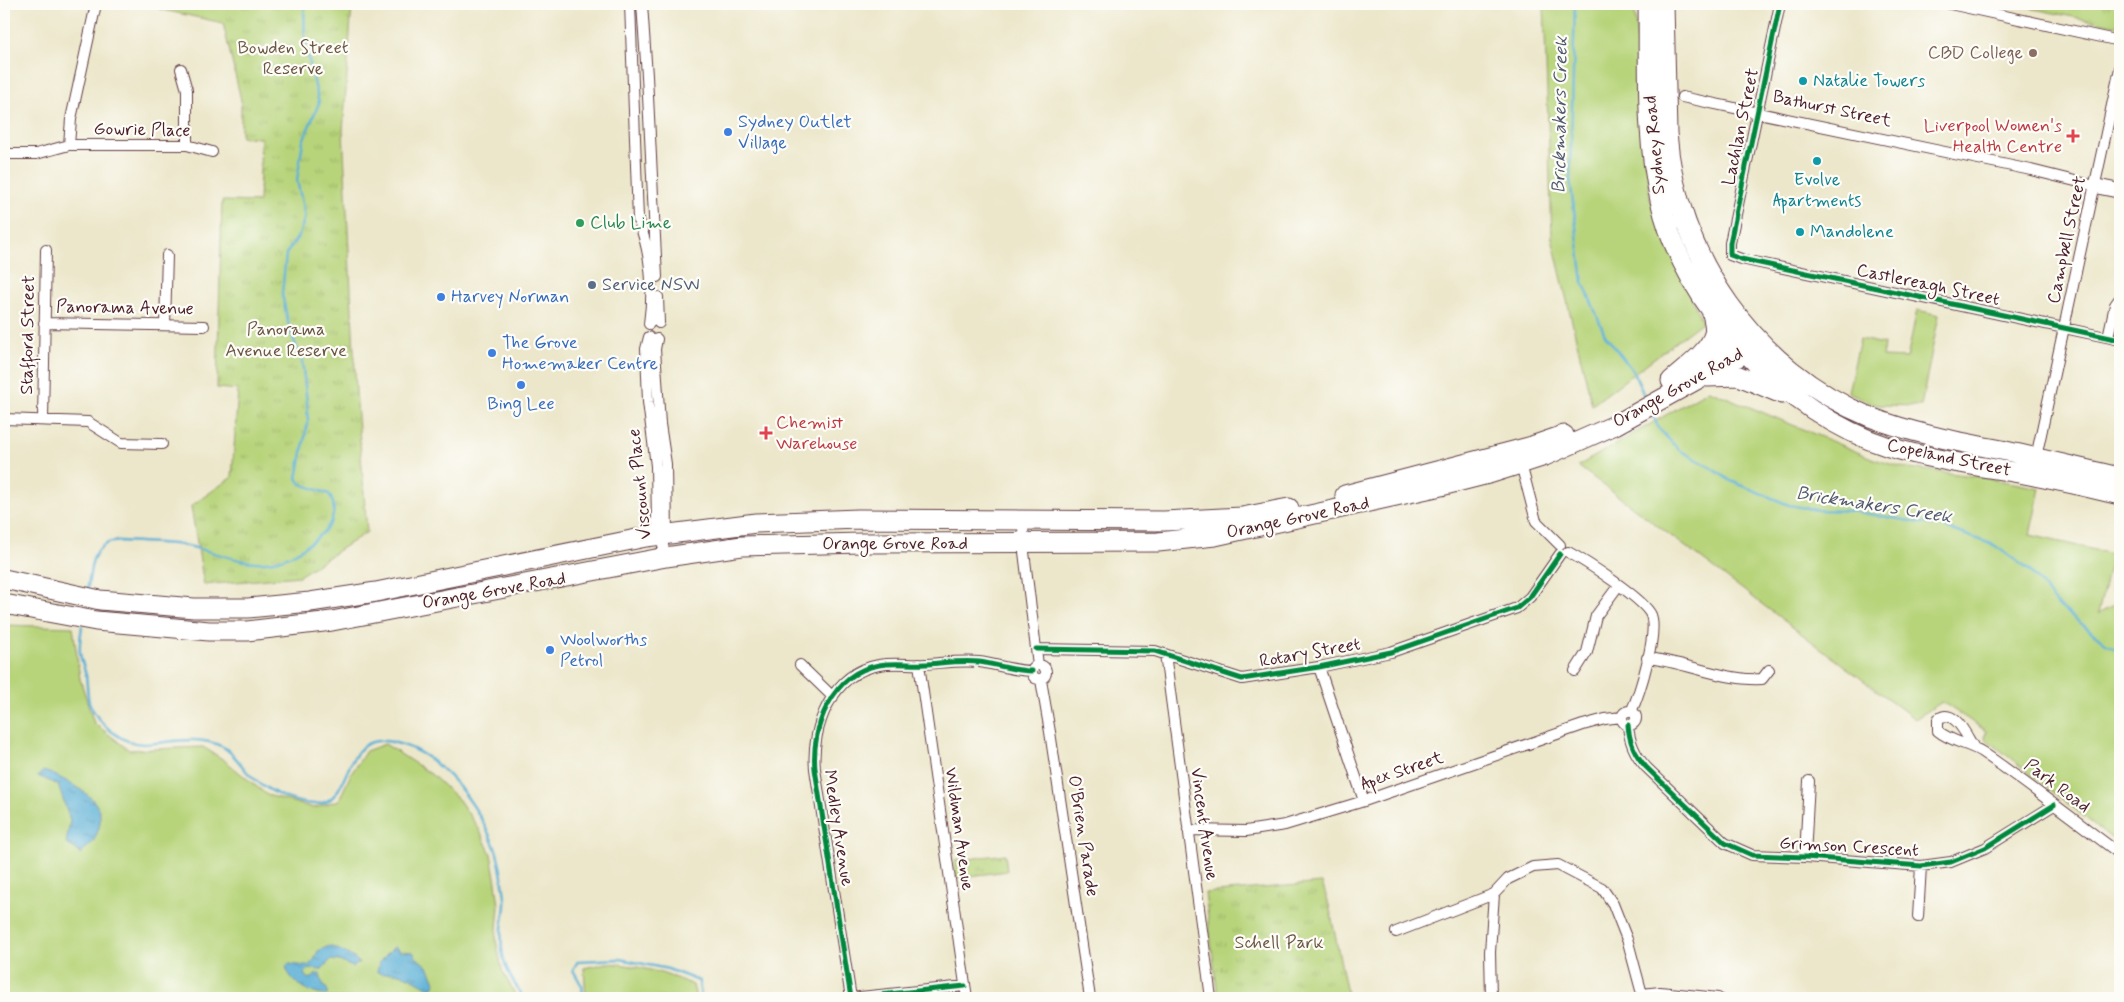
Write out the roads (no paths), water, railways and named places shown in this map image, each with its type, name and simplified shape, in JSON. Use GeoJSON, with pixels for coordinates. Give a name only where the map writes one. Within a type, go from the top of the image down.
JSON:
{"type":"FeatureCollection","features":[{"type":"Feature","properties":{"kind":"highway","name":"Sydney Road"},"geometry":{"type":"LineString","coordinates":[[1648,4],[1650,134],[1660,202],[1681,258],[1697,288],[1711,310],[1746,344]]}},
{"type":"Feature","properties":{"kind":"highway","name":"Sydney Road"},"geometry":{"type":"LineString","coordinates":[[1664,4],[1668,154],[1690,233],[1705,267],[1746,344]]}},
{"type":"Feature","properties":{"kind":"highway"},"geometry":{"type":"LineString","coordinates":[[1672,381],[1702,352],[1712,339],[1715,326],[1711,310]]}},
{"type":"Feature","properties":{"kind":"highway","name":"Orange Grove Road"},"geometry":{"type":"LineString","coordinates":[[4,604],[96,621],[145,627],[237,631],[307,625],[666,557],[734,547],[772,544],[1158,542],[1215,536],[1442,486],[1521,464],[1576,442],[1655,397],[1698,379],[1746,344]]}},
{"type":"Feature","properties":{"kind":"highway","name":"Orange Grove Road"},"geometry":{"type":"LineString","coordinates":[[1655,397],[1672,381],[1746,344]]}},
{"type":"Feature","properties":{"kind":"highway","name":"Copeland Street"},"geometry":{"type":"LineString","coordinates":[[1746,344],[1755,362],[1796,399],[1840,427],[1887,446],[1958,463],[2025,474],[2120,495]]}},
{"type":"Feature","properties":{"kind":"highway","name":"Copeland Street"},"geometry":{"type":"LineString","coordinates":[[1746,344],[1832,397],[1870,416],[1923,434],[2120,477]]}},
{"type":"Feature","properties":{"kind":"highway"},"geometry":{"type":"LineString","coordinates":[[1698,379],[1718,375],[1739,376],[1751,379],[1772,391],[1796,399]]}},
{"type":"Feature","properties":{"kind":"highway","name":"Orange Grove Road"},"geometry":{"type":"LineString","coordinates":[[4,579],[56,592],[100,600],[194,608],[248,608],[310,602],[376,592],[664,534],[756,524],[858,519],[1164,521],[1242,517],[1329,499],[1530,447],[1635,408]]}},
{"type":"Feature","properties":{"kind":"street"},"geometry":{"type":"LineString","coordinates":[[69,145],[71,119],[96,4]]}},
{"type":"Feature","properties":{"kind":"street"},"geometry":{"type":"LineString","coordinates":[[630,4],[638,220],[645,239],[650,262],[654,324]]}},
{"type":"Feature","properties":{"kind":"street"},"geometry":{"type":"LineString","coordinates":[[642,4],[648,76],[654,324],[646,332],[653,338],[663,333],[662,328],[654,324]]}},
{"type":"Feature","properties":{"kind":"street","name":"Lachlan Street"},"geometry":{"type":"LineString","coordinates":[[1730,255],[1730,242],[1780,4]]}},
{"type":"Feature","properties":{"kind":"street"},"geometry":{"type":"LineString","coordinates":[[1950,4],[2120,41]]}},
{"type":"Feature","properties":{"kind":"street","name":"Campbell Street"},"geometry":{"type":"LineString","coordinates":[[2025,474],[2037,458],[2120,68]]}},
{"type":"Feature","properties":{"kind":"street"},"geometry":{"type":"LineString","coordinates":[[181,69],[187,90],[187,145]]}},
{"type":"Feature","properties":{"kind":"street","name":"Bathurst Street"},"geometry":{"type":"LineString","coordinates":[[1682,97],[2030,170],[2120,191]]}},
{"type":"Feature","properties":{"kind":"street","name":"Gowrie Place"},"geometry":{"type":"LineString","coordinates":[[4,154],[36,154],[69,145],[187,145],[212,152]]}},
{"type":"Feature","properties":{"kind":"street","name":"Stafford Street"},"geometry":{"type":"LineString","coordinates":[[42,420],[46,250]]}},
{"type":"Feature","properties":{"kind":"street"},"geometry":{"type":"LineString","coordinates":[[165,325],[167,255]]}},
{"type":"Feature","properties":{"kind":"street","name":"Castlereagh Street"},"geometry":{"type":"LineString","coordinates":[[1730,255],[1741,259],[2120,340]]}},
{"type":"Feature","properties":{"kind":"street"},"geometry":{"type":"LineString","coordinates":[[2108,337],[2115,305],[2120,298]]}},
{"type":"Feature","properties":{"kind":"street","name":"Panorama Avenue"},"geometry":{"type":"LineString","coordinates":[[44,323],[204,326]]}},
{"type":"Feature","properties":{"kind":"street","name":"Viscount Place"},"geometry":{"type":"LineString","coordinates":[[653,338],[660,424],[666,464],[664,534],[666,557]]}},
{"type":"Feature","properties":{"kind":"street"},"geometry":{"type":"LineString","coordinates":[[4,419],[88,422],[121,443],[162,444]]}},
{"type":"Feature","properties":{"kind":"street"},"geometry":{"type":"LineString","coordinates":[[1521,464],[1536,521],[1563,551],[1588,564],[1639,601],[1651,615],[1653,633],[1631,712],[1635,716],[1635,720],[1625,721]]}},
{"type":"Feature","properties":{"kind":"street"},"geometry":{"type":"LineString","coordinates":[[1023,521],[1023,543],[1036,649],[1035,668]]}},
{"type":"Feature","properties":{"kind":"street","name":"Rotary Street"},"geometry":{"type":"LineString","coordinates":[[1036,649],[1155,651],[1242,679],[1319,667],[1391,652],[1517,608],[1530,597],[1563,551]]}},
{"type":"Feature","properties":{"kind":"street"},"geometry":{"type":"LineString","coordinates":[[1575,671],[1587,652],[1596,616],[1618,586]]}},
{"type":"Feature","properties":{"kind":"street","name":"Vincent Avenue"},"geometry":{"type":"LineString","coordinates":[[1165,654],[1211,998]]}},
{"type":"Feature","properties":{"kind":"street"},"geometry":{"type":"LineString","coordinates":[[1647,658],[1747,680],[1762,679],[1769,670]]}},
{"type":"Feature","properties":{"kind":"street","name":"Medley Avenue"},"geometry":{"type":"LineString","coordinates":[[852,998],[813,752],[819,722],[844,682],[859,670],[880,664],[977,662],[1035,668]]}},
{"type":"Feature","properties":{"kind":"street","name":"Wildman Avenue"},"geometry":{"type":"LineString","coordinates":[[919,664],[967,998]]}},
{"type":"Feature","properties":{"kind":"street"},"geometry":{"type":"LineString","coordinates":[[800,665],[833,697]]}},
{"type":"Feature","properties":{"kind":"street","name":"O'Brien Parade"},"geometry":{"type":"LineString","coordinates":[[1035,668],[1043,666],[1047,672],[1041,680],[1090,998]]}},
{"type":"Feature","properties":{"kind":"street"},"geometry":{"type":"LineString","coordinates":[[1319,667],[1364,801]]}},
{"type":"Feature","properties":{"kind":"street","name":"Apex Street"},"geometry":{"type":"LineString","coordinates":[[1188,830],[1246,831],[1285,824],[1364,801],[1583,725],[1605,719],[1625,721]]}},
{"type":"Feature","properties":{"kind":"street","name":"Grimson Crescent"},"geometry":{"type":"LineString","coordinates":[[1625,721],[1632,745],[1641,762],[1725,843],[1752,855],[1921,866],[1951,862],[1985,848],[2054,804]]}},
{"type":"Feature","properties":{"kind":"street","name":"Park Road"},"geometry":{"type":"LineString","coordinates":[[1973,746],[2120,854]]}},
{"type":"Feature","properties":{"kind":"street"},"geometry":{"type":"LineString","coordinates":[[1805,857],[1809,781]]}},
{"type":"Feature","properties":{"kind":"street"},"geometry":{"type":"LineString","coordinates":[[1396,932],[1494,894],[1508,879],[1533,867],[1558,865],[1602,888],[1613,904],[1628,942],[1641,996],[1660,992],[1718,998]]}},
{"type":"Feature","properties":{"kind":"street"},"geometry":{"type":"LineString","coordinates":[[1918,917],[1921,866]]}},
{"type":"Feature","properties":{"kind":"street"},"geometry":{"type":"LineString","coordinates":[[1490,998],[1490,952],[1494,894]]}},
{"type":"Feature","properties":{"kind":"street"},"geometry":{"type":"LineString","coordinates":[[852,998],[965,986]]}},
{"type":"Feature","properties":{"kind":"water"},"geometry":{"type":"Polygon","coordinates":[[[43,771],[57,776],[79,789],[92,799],[96,805],[100,819],[99,828],[94,841],[80,855],[77,850],[66,844],[70,820],[58,785],[38,776],[43,771]]]}},
{"type":"Feature","properties":{"kind":"water"},"geometry":{"type":"Polygon","coordinates":[[[329,946],[346,953],[359,963],[353,967],[331,960],[321,970],[307,970],[304,975],[309,979],[316,974],[320,974],[322,982],[328,991],[327,995],[321,995],[308,990],[296,982],[291,977],[286,966],[289,964],[308,966],[314,960],[318,951],[329,946]]]}},
{"type":"Feature","properties":{"kind":"water"},"geometry":{"type":"Polygon","coordinates":[[[395,946],[400,951],[413,952],[429,968],[435,985],[430,989],[401,974],[382,974],[377,972],[380,961],[395,946]]]}},
{"type":"Feature","properties":{"kind":"waterway"},"geometry":{"type":"LineString","coordinates":[[87,591],[90,571],[96,553],[110,542],[177,544],[245,561],[274,561],[290,556],[306,546],[321,534],[329,525],[333,516],[334,507],[329,494],[301,484],[297,478],[308,421],[307,402],[302,361],[289,327],[282,294],[286,254],[299,235],[305,217],[297,180],[303,141],[319,103],[305,43],[304,4]]}},
{"type":"Feature","properties":{"kind":"waterway","name":"Brickmakers Creek"},"geometry":{"type":"LineString","coordinates":[[1575,4],[1570,179],[1583,282],[1605,335],[1633,371],[1646,400]]}},
{"type":"Feature","properties":{"kind":"waterway","name":"Brickmakers Creek"},"geometry":{"type":"LineString","coordinates":[[1652,414],[1659,429],[1679,450],[1731,481],[1789,505],[1818,510],[1851,511],[1940,526],[1994,545],[2029,570],[2059,606],[2107,644],[2120,651]]}},
{"type":"Feature","properties":{"kind":"waterway"},"geometry":{"type":"LineString","coordinates":[[82,626],[80,653],[86,675],[89,702],[104,725],[127,740],[144,744],[184,740],[213,743],[230,751],[253,778],[269,789],[286,798],[314,804],[327,801],[337,792],[355,755],[364,746],[377,741],[396,743],[410,748],[426,756],[441,768],[468,798],[496,850],[505,897],[501,939],[503,957],[513,981],[524,998]]}},
{"type":"Feature","properties":{"kind":"waterway"},"geometry":{"type":"LineString","coordinates":[[583,998],[582,986],[573,970],[578,961],[620,959],[668,969],[699,981],[701,998]]}},
{"type":"Feature","properties":{"kind":"place","name":"CBD College"},"geometry":{"type":"Point","coordinates":[2033,53]}},
{"type":"Feature","properties":{"kind":"place","name":"Natalie Towers"},"geometry":{"type":"Point","coordinates":[1803,81]}},
{"type":"Feature","properties":{"kind":"place","name":"Sydney Outlet Village"},"geometry":{"type":"Point","coordinates":[728,132]}},
{"type":"Feature","properties":{"kind":"place","name":"Liverpool Women's Health Centre"},"geometry":{"type":"Point","coordinates":[2073,136]}},
{"type":"Feature","properties":{"kind":"place","name":"Evolve Apartments"},"geometry":{"type":"Point","coordinates":[1817,161]}},
{"type":"Feature","properties":{"kind":"place","name":"Club Lime"},"geometry":{"type":"Point","coordinates":[580,223]}},
{"type":"Feature","properties":{"kind":"place","name":"Mandolene"},"geometry":{"type":"Point","coordinates":[1800,232]}},
{"type":"Feature","properties":{"kind":"place","name":"Service NSW"},"geometry":{"type":"Point","coordinates":[592,285]}},
{"type":"Feature","properties":{"kind":"place","name":"Harvey Norman"},"geometry":{"type":"Point","coordinates":[441,297]}},
{"type":"Feature","properties":{"kind":"place","name":"The Grove Homemaker Centre"},"geometry":{"type":"Point","coordinates":[492,353]}},
{"type":"Feature","properties":{"kind":"place","name":"Bing Lee"},"geometry":{"type":"Point","coordinates":[521,385]}},
{"type":"Feature","properties":{"kind":"place","name":"Chemist Warehouse"},"geometry":{"type":"Point","coordinates":[766,433]}},
{"type":"Feature","properties":{"kind":"place","name":"Woolworths Petrol"},"geometry":{"type":"Point","coordinates":[550,650]}},
{"type":"Feature","properties":{"kind":"park label","name":"Bowden Street Reserve"},"geometry":{"type":"Point","coordinates":[293,58]}},
{"type":"Feature","properties":{"kind":"park label","name":"Panorama Avenue Reserve"},"geometry":{"type":"Point","coordinates":[286,340]}},
{"type":"Feature","properties":{"kind":"park label","name":"Schell Park"},"geometry":{"type":"Point","coordinates":[1279,943]}}]}
